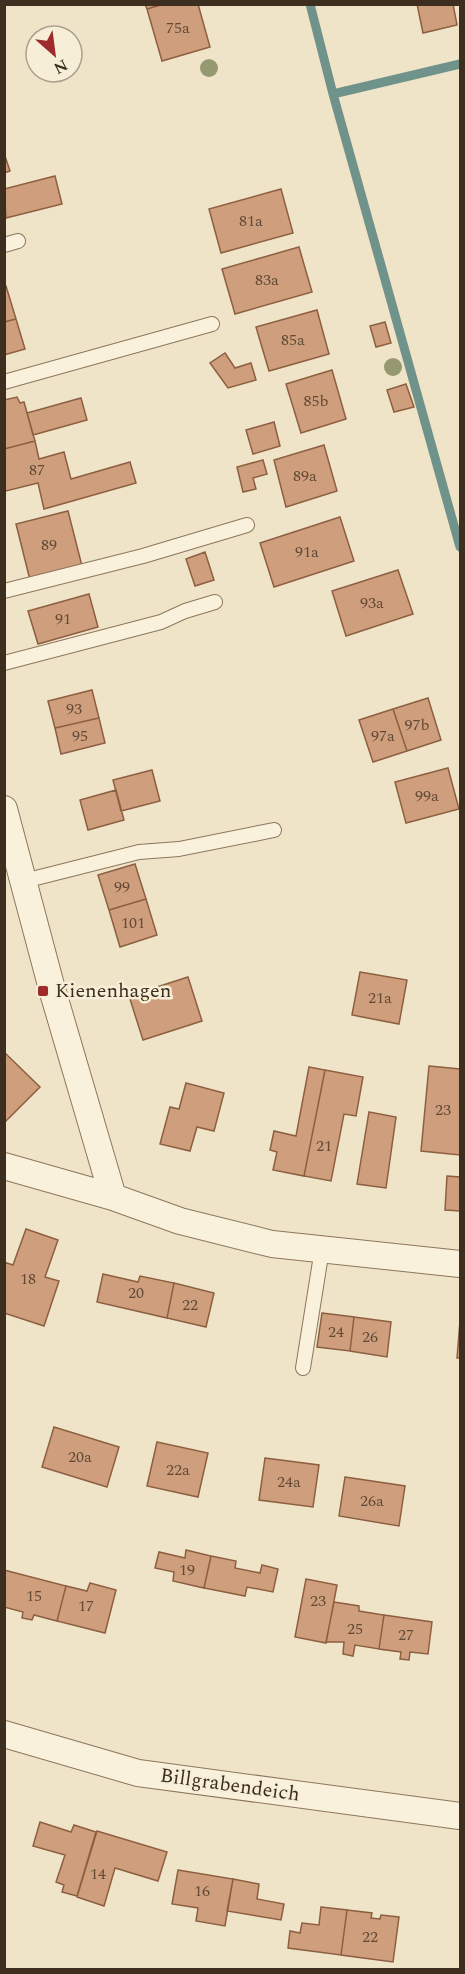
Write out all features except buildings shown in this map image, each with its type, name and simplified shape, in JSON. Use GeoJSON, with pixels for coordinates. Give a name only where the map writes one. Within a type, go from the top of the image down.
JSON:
{"type":"FeatureCollection","features":[{"type":"Feature","properties":{"kind":"street"},"geometry":{"type":"LineString","coordinates":[[4,809],[52,990],[113,1197]]}},
{"type":"Feature","properties":{"kind":"street"},"geometry":{"type":"LineString","coordinates":[[4,1166],[113,1197],[180,1221],[272,1244],[460,1264]]}},
{"type":"Feature","properties":{"kind":"street","name":"Billgrabendeich"},"geometry":{"type":"LineString","coordinates":[[4,1734],[138,1773],[460,1816]]}},
{"type":"Feature","properties":{"kind":"lane"},"geometry":{"type":"LineString","coordinates":[[4,245],[18,241]]}},
{"type":"Feature","properties":{"kind":"lane"},"geometry":{"type":"LineString","coordinates":[[4,382],[212,324]]}},
{"type":"Feature","properties":{"kind":"lane"},"geometry":{"type":"LineString","coordinates":[[4,591],[143,556],[247,525]]}},
{"type":"Feature","properties":{"kind":"lane"},"geometry":{"type":"LineString","coordinates":[[4,663],[161,622],[185,611],[215,602]]}},
{"type":"Feature","properties":{"kind":"lane"},"geometry":{"type":"LineString","coordinates":[[24,881],[139,852],[179,849],[274,830]]}},
{"type":"Feature","properties":{"kind":"lane"},"geometry":{"type":"LineString","coordinates":[[303,1368],[322,1249]]}},
{"type":"Feature","properties":{"kind":"waterway"},"geometry":{"type":"LineString","coordinates":[[310,4],[333,94]]}},
{"type":"Feature","properties":{"kind":"waterway"},"geometry":{"type":"LineString","coordinates":[[460,64],[333,94],[460,547]]}},
{"type":"Feature","properties":{"kind":"place","name":"Kienenhagen"},"geometry":{"type":"Point","coordinates":[43,991]}}]}
